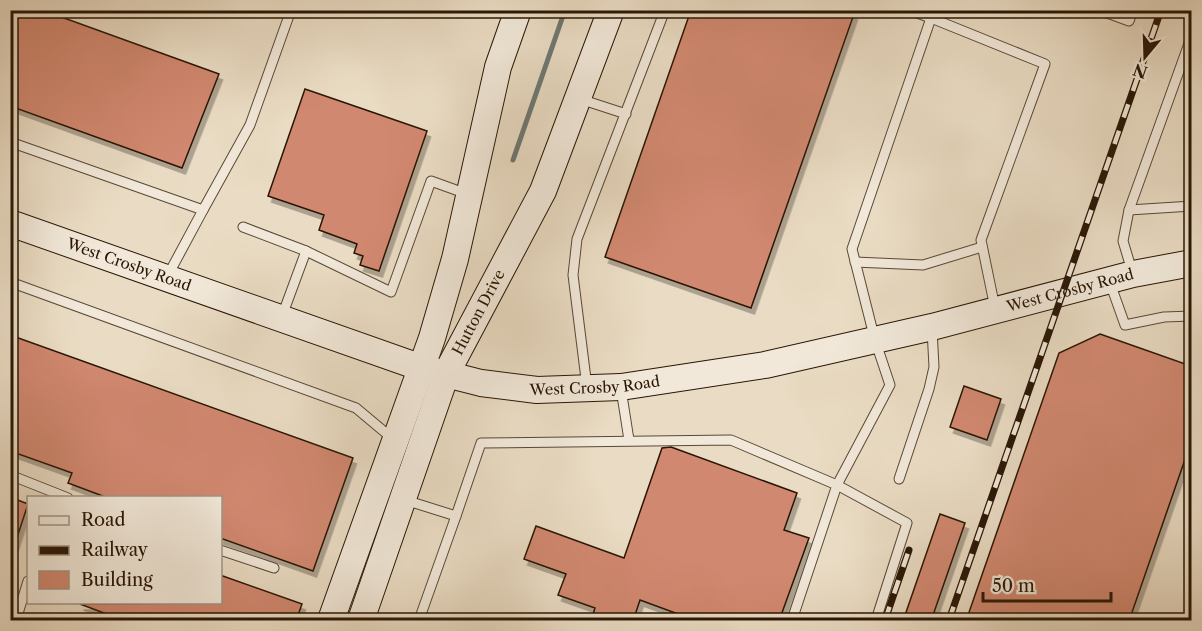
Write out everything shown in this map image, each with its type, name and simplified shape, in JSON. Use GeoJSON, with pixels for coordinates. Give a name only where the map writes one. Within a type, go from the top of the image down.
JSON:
{"type":"FeatureCollection","features":[{"type":"Feature","properties":{"kind":"street","name":"Hutton Drive"},"geometry":{"type":"LineString","coordinates":[[362,621],[403,500],[434,371],[467,194],[498,67],[518,10]]}},
{"type":"Feature","properties":{"kind":"street","name":"Hutton Drive"},"geometry":{"type":"LineString","coordinates":[[331,621],[395,441],[434,371],[543,191],[611,10]]}},
{"type":"Feature","properties":{"kind":"street","name":"West Crosby Road"},"geometry":{"type":"LineString","coordinates":[[10,223],[281,320],[434,371],[481,383],[537,390],[621,387],[765,365],[932,327],[1121,277],[1191,263]]}},
{"type":"Feature","properties":{"kind":"lane"},"geometry":{"type":"LineString","coordinates":[[587,388],[573,275],[577,239],[664,10]]}},
{"type":"Feature","properties":{"kind":"lane"},"geometry":{"type":"LineString","coordinates":[[909,10],[1045,64],[981,240],[996,310]]}},
{"type":"Feature","properties":{"kind":"lane"},"geometry":{"type":"LineString","coordinates":[[1099,10],[1130,21],[1134,10]]}},
{"type":"Feature","properties":{"kind":"lane"},"geometry":{"type":"LineString","coordinates":[[166,279],[250,125],[290,11]]}},
{"type":"Feature","properties":{"kind":"lane"},"geometry":{"type":"LineString","coordinates":[[792,621],[837,485],[890,385],[875,340],[852,249],[931,18]]}},
{"type":"Feature","properties":{"kind":"lane"},"geometry":{"type":"LineString","coordinates":[[1191,35],[1129,210],[1123,241],[1121,277],[1125,325],[1164,317],[1191,316]]}},
{"type":"Feature","properties":{"kind":"lane"},"geometry":{"type":"LineString","coordinates":[[579,98],[626,114]]}},
{"type":"Feature","properties":{"kind":"lane"},"geometry":{"type":"LineString","coordinates":[[10,142],[203,210]]}},
{"type":"Feature","properties":{"kind":"lane"},"geometry":{"type":"LineString","coordinates":[[243,227],[306,251],[391,292],[431,181],[467,194]]}},
{"type":"Feature","properties":{"kind":"lane"},"geometry":{"type":"LineString","coordinates":[[1129,210],[1191,206]]}},
{"type":"Feature","properties":{"kind":"lane"},"geometry":{"type":"LineString","coordinates":[[855,262],[923,265],[982,247]]}},
{"type":"Feature","properties":{"kind":"lane"},"geometry":{"type":"LineString","coordinates":[[281,320],[306,251]]}},
{"type":"Feature","properties":{"kind":"lane"},"geometry":{"type":"LineString","coordinates":[[10,282],[356,408],[395,441]]}},
{"type":"Feature","properties":{"kind":"lane"},"geometry":{"type":"LineString","coordinates":[[899,479],[934,367],[932,327]]}},
{"type":"Feature","properties":{"kind":"lane"},"geometry":{"type":"LineString","coordinates":[[621,387],[629,440]]}},
{"type":"Feature","properties":{"kind":"lane"},"geometry":{"type":"LineString","coordinates":[[419,621],[481,443],[730,440],[837,485],[908,523],[876,621]]}},
{"type":"Feature","properties":{"kind":"lane"},"geometry":{"type":"LineString","coordinates":[[10,475],[56,495]]}},
{"type":"Feature","properties":{"kind":"lane"},"geometry":{"type":"LineString","coordinates":[[403,500],[456,516]]}},
{"type":"Feature","properties":{"kind":"lane"},"geometry":{"type":"LineString","coordinates":[[222,551],[274,568]]}},
{"type":"Feature","properties":{"kind":"lane"},"geometry":{"type":"LineString","coordinates":[[16,621],[27,584]]}},
{"type":"Feature","properties":{"kind":"building"},"geometry":{"type":"Polygon","coordinates":[[[10,10],[42,10],[219,74],[182,168],[10,106],[10,10]]]}},
{"type":"Feature","properties":{"kind":"building"},"geometry":{"type":"Polygon","coordinates":[[[691,10],[844,10],[854,14],[751,308],[605,257],[691,10]]]}},
{"type":"Feature","properties":{"kind":"building"},"geometry":{"type":"Polygon","coordinates":[[[305,89],[427,131],[379,271],[360,265],[363,256],[354,253],[357,244],[319,230],[324,215],[268,196],[305,89]]]}},
{"type":"Feature","properties":{"kind":"building"},"geometry":{"type":"Polygon","coordinates":[[[1100,334],[1191,366],[1191,442],[1129,621],[966,621],[1059,353],[1100,334]]]}},
{"type":"Feature","properties":{"kind":"building"},"geometry":{"type":"Polygon","coordinates":[[[10,335],[353,458],[313,571],[222,539],[222,496],[103,496],[68,483],[72,473],[10,451],[10,335]]]}},
{"type":"Feature","properties":{"kind":"building"},"geometry":{"type":"Polygon","coordinates":[[[964,386],[1001,399],[987,440],[950,427],[964,386]]]}},
{"type":"Feature","properties":{"kind":"building"},"geometry":{"type":"Polygon","coordinates":[[[671,447],[797,493],[784,530],[809,538],[779,621],[697,621],[640,600],[633,621],[591,621],[595,608],[558,595],[566,574],[524,559],[536,526],[624,558],[662,448],[671,447]]]}},
{"type":"Feature","properties":{"kind":"building"},"geometry":{"type":"Polygon","coordinates":[[[10,497],[27,504],[27,507],[12,553],[10,553],[10,497]]]}},
{"type":"Feature","properties":{"kind":"building"},"geometry":{"type":"Polygon","coordinates":[[[940,514],[965,523],[931,621],[903,621],[940,514]]]}},
{"type":"Feature","properties":{"kind":"building"},"geometry":{"type":"Polygon","coordinates":[[[222,576],[302,604],[296,621],[125,621],[80,604],[222,604],[222,576]]]}},
{"type":"Feature","properties":{"kind":"waterway"},"geometry":{"type":"LineString","coordinates":[[513,160],[565,10]]}},
{"type":"Feature","properties":{"kind":"railway"},"geometry":{"type":"LineString","coordinates":[[949,620],[1161,10]]}},
{"type":"Feature","properties":{"kind":"railway"},"geometry":{"type":"LineString","coordinates":[[885,620],[909,550]]}}]}
